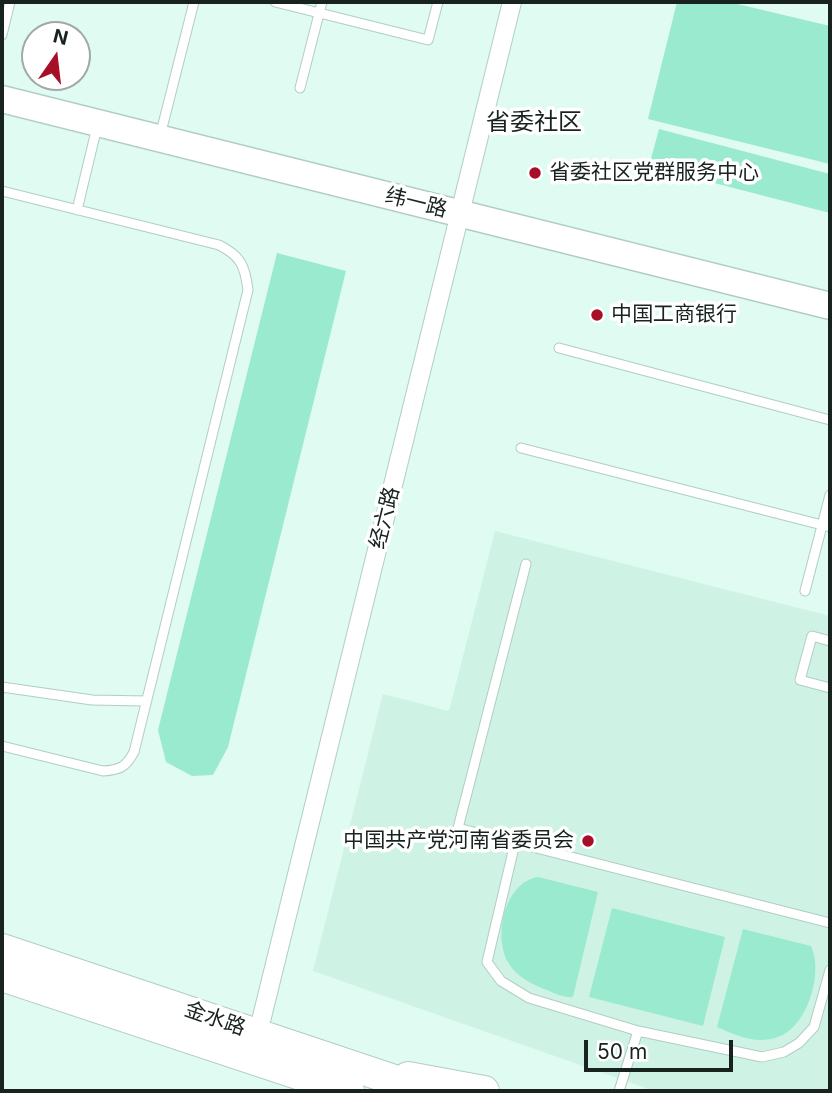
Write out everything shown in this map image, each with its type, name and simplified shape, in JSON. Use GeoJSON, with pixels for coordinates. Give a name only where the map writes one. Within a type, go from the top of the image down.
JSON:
{"type":"FeatureCollection","features":[{"type":"Feature","properties":{"kind":"main road","name":"金水路"},"geometry":{"type":"LineString","coordinates":[[2,949],[258,1034],[353,1079]]}},
{"type":"Feature","properties":{"kind":"main road","name":"金水路"},"geometry":{"type":"LineString","coordinates":[[2,976],[353,1079],[427,1091]]}},
{"type":"Feature","properties":{"kind":"main road"},"geometry":{"type":"LineString","coordinates":[[353,1079],[484,1091]]}},
{"type":"Feature","properties":{"kind":"street","name":"经六路"},"geometry":{"type":"LineString","coordinates":[[258,1034],[512,2]]}},
{"type":"Feature","properties":{"kind":"street","name":"纬一路"},"geometry":{"type":"LineString","coordinates":[[2,99],[830,306]]}},
{"type":"Feature","properties":{"kind":"lane"},"geometry":{"type":"LineString","coordinates":[[2,35],[10,2]]}},
{"type":"Feature","properties":{"kind":"lane"},"geometry":{"type":"LineString","coordinates":[[160,139],[194,2]]}},
{"type":"Feature","properties":{"kind":"lane"},"geometry":{"type":"LineString","coordinates":[[275,2],[428,40],[438,2]]}},
{"type":"Feature","properties":{"kind":"lane"},"geometry":{"type":"LineString","coordinates":[[300,89],[322,2]]}},
{"type":"Feature","properties":{"kind":"lane"},"geometry":{"type":"LineString","coordinates":[[77,210],[98,123]]}},
{"type":"Feature","properties":{"kind":"lane"},"geometry":{"type":"LineString","coordinates":[[2,191],[219,245],[236,253],[245,266],[248,290],[134,752],[120,770],[103,771],[2,746]]}},
{"type":"Feature","properties":{"kind":"lane"},"geometry":{"type":"LineString","coordinates":[[559,348],[830,420]]}},
{"type":"Feature","properties":{"kind":"lane"},"geometry":{"type":"LineString","coordinates":[[521,448],[826,526]]}},
{"type":"Feature","properties":{"kind":"lane"},"geometry":{"type":"LineString","coordinates":[[805,591],[826,526],[830,495]]}},
{"type":"Feature","properties":{"kind":"lane"},"geometry":{"type":"LineString","coordinates":[[526,564],[458,828],[830,923]]}},
{"type":"Feature","properties":{"kind":"lane"},"geometry":{"type":"LineString","coordinates":[[830,641],[812,636],[800,680],[830,688]]}},
{"type":"Feature","properties":{"kind":"lane"},"geometry":{"type":"LineString","coordinates":[[2,687],[92,700],[146,701]]}},
{"type":"Feature","properties":{"kind":"lane"},"geometry":{"type":"LineString","coordinates":[[515,843],[486,962],[501,981],[529,998],[638,1031],[762,1058],[784,1052],[799,1043],[814,1027],[830,970]]}},
{"type":"Feature","properties":{"kind":"lane"},"geometry":{"type":"LineString","coordinates":[[619,1091],[638,1031]]}},
{"type":"Feature","properties":{"kind":"shaded area","name":"中国共产党河南省委员会"},"geometry":{"type":"Polygon","coordinates":[[[495,531],[830,616],[830,1091],[654,1091],[313,971],[383,694],[449,711],[495,531]]]}},
{"type":"Feature","properties":{"kind":"green space"},"geometry":{"type":"Polygon","coordinates":[[[677,2],[729,2],[830,26],[830,164],[648,119],[677,2]]]}},
{"type":"Feature","properties":{"kind":"green space"},"geometry":{"type":"Polygon","coordinates":[[[659,129],[830,174],[830,213],[649,166],[659,129]]]}},
{"type":"Feature","properties":{"kind":"green space"},"geometry":{"type":"Polygon","coordinates":[[[277,253],[346,271],[228,747],[213,775],[192,776],[166,762],[158,730],[277,253]]]}},
{"type":"Feature","properties":{"kind":"green space"},"geometry":{"type":"Polygon","coordinates":[[[538,877],[598,892],[573,997],[557,994],[525,979],[511,967],[504,951],[502,925],[510,899],[527,881],[538,877]]]}},
{"type":"Feature","properties":{"kind":"green space"},"geometry":{"type":"Polygon","coordinates":[[[612,908],[725,937],[703,1026],[589,997],[612,908]]]}},
{"type":"Feature","properties":{"kind":"green space"},"geometry":{"type":"Polygon","coordinates":[[[743,929],[811,946],[815,971],[810,999],[796,1024],[775,1038],[752,1039],[717,1027],[743,929]]]}},
{"type":"Feature","properties":{"kind":"place","name":"省委社区党群服务中心"},"geometry":{"type":"Point","coordinates":[535,173]}},
{"type":"Feature","properties":{"kind":"place","name":"中国工商银行"},"geometry":{"type":"Point","coordinates":[597,315]}},
{"type":"Feature","properties":{"kind":"place","name":"中国共产党河南省委员会"},"geometry":{"type":"Point","coordinates":[588,841]}},
{"type":"Feature","properties":{"kind":"district","name":"省委社区"},"geometry":{"type":"Point","coordinates":[534,123]}}]}
